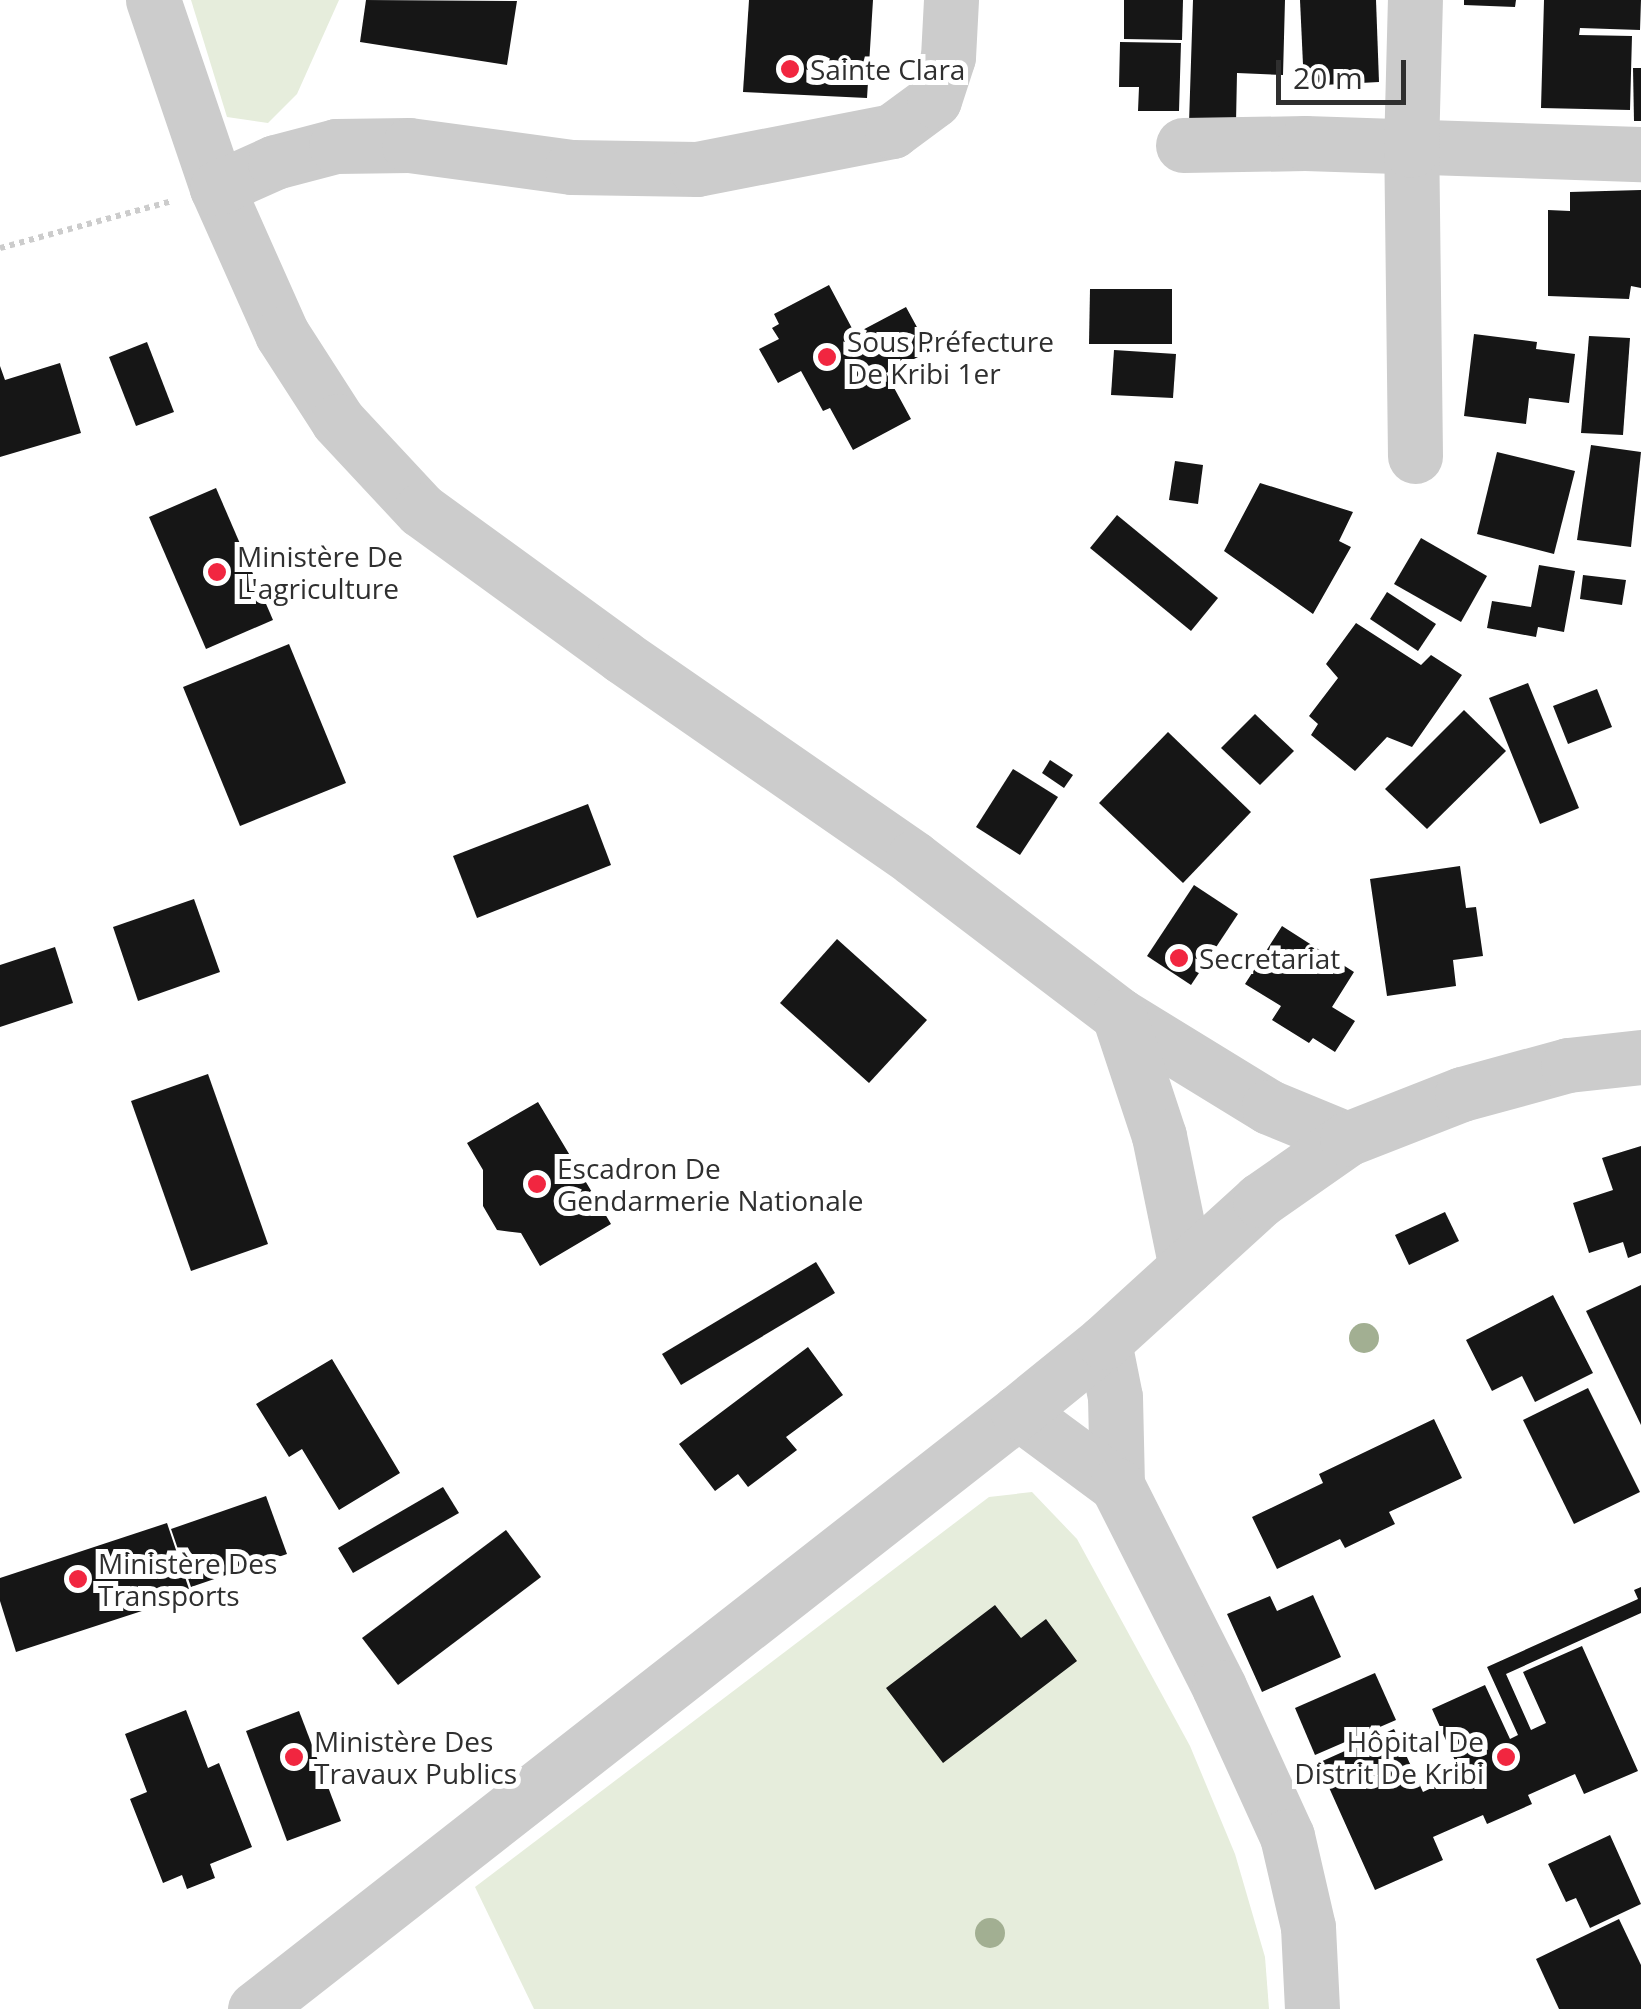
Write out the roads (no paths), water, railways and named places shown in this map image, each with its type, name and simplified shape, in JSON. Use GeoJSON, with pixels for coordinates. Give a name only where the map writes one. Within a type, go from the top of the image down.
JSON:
{"type":"FeatureCollection","features":[{"type":"Feature","properties":{"kind":"street"},"geometry":{"type":"LineString","coordinates":[[152,0],[218,188],[282,334],[338,421],[421,510],[622,658],[913,858],[1119,1015],[1270,1107],[1348,1140]]}},
{"type":"Feature","properties":{"kind":"street"},"geometry":{"type":"LineString","coordinates":[[218,188],[275,162],[336,146],[408,145],[572,167],[697,170],[892,131],[934,100],[948,57],[951,0]]}},
{"type":"Feature","properties":{"kind":"street"},"geometry":{"type":"LineString","coordinates":[[1414,456],[1410,150],[1415,0]]}},
{"type":"Feature","properties":{"kind":"street"},"geometry":{"type":"LineString","coordinates":[[1184,144],[1379,144],[1410,150],[1641,154]]}},
{"type":"Feature","properties":{"kind":"street"},"geometry":{"type":"LineString","coordinates":[[1119,1015],[1160,1136],[1186,1267]]}},
{"type":"Feature","properties":{"kind":"street"},"geometry":{"type":"LineString","coordinates":[[255,2009],[1018,1412],[1104,1342],[1260,1200],[1348,1140],[1480,1089],[1568,1065],[1641,1057]]}},
{"type":"Feature","properties":{"kind":"street"},"geometry":{"type":"LineString","coordinates":[[1104,1342],[1115,1397],[1117,1484],[1220,1687],[1288,1836],[1308,1927],[1312,2009]]}},
{"type":"Feature","properties":{"kind":"street"},"geometry":{"type":"LineString","coordinates":[[1018,1412],[1117,1484]]}},
{"type":"Feature","properties":{"kind":"place","name":"Sainte Clara"},"geometry":{"type":"Point","coordinates":[790,69]}},
{"type":"Feature","properties":{"kind":"place","name":"Sous Préfecture De Kribi 1er"},"geometry":{"type":"Point","coordinates":[827,357]}},
{"type":"Feature","properties":{"kind":"place","name":"Ministère De L'agriculture"},"geometry":{"type":"Point","coordinates":[217,572]}},
{"type":"Feature","properties":{"kind":"place","name":"Secretariat"},"geometry":{"type":"Point","coordinates":[1179,958]}},
{"type":"Feature","properties":{"kind":"place","name":"Escadron De Gendarmerie Nationale"},"geometry":{"type":"Point","coordinates":[537,1184]}},
{"type":"Feature","properties":{"kind":"place","name":"Ministère Des Transports"},"geometry":{"type":"Point","coordinates":[78,1579]}},
{"type":"Feature","properties":{"kind":"place","name":"Ministère Des Travaux Publics"},"geometry":{"type":"Point","coordinates":[294,1757]}},
{"type":"Feature","properties":{"kind":"place","name":"Hôpital De Distrit De Kribi"},"geometry":{"type":"Point","coordinates":[1506,1757]}}]}
